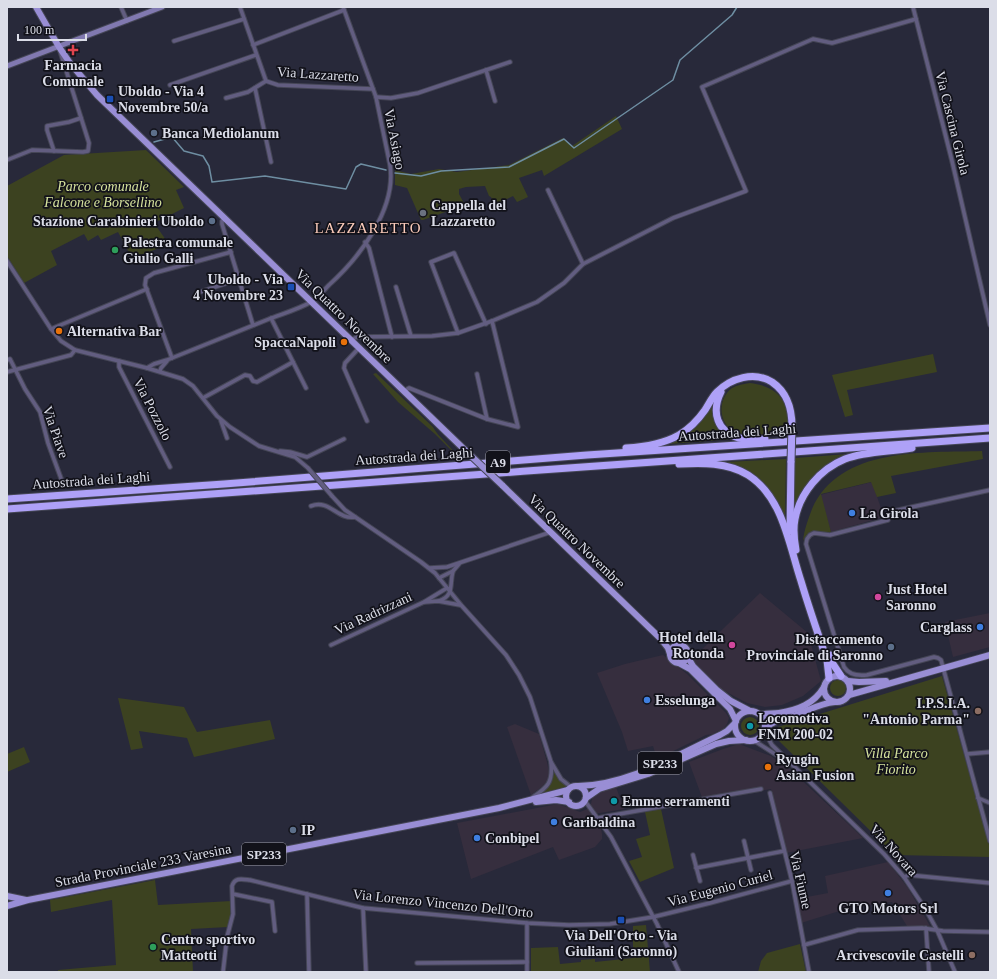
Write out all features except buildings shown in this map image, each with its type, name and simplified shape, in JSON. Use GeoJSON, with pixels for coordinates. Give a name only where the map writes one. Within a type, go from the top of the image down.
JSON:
{"type":"FeatureCollection","features":[{"type":"Feature","properties":{"kind":"highway"},"geometry":{"type":"LineString","coordinates":[[587,455],[617,448],[650,445],[671,439],[687,430],[694,424],[717,393],[734,380],[753,376],[768,380],[781,390],[786,397],[792,412],[790,528],[794,551],[827,660],[829,678]]}},
{"type":"Feature","properties":{"kind":"highway"},"geometry":{"type":"LineString","coordinates":[[726,385],[717,399],[716,410],[719,423],[728,433],[740,438],[748,439],[799,441]]}},
{"type":"Feature","properties":{"kind":"highway","name":"Autostrada dei Laghi"},"geometry":{"type":"LineString","coordinates":[[7,499],[224,484],[587,455],[990,428]]}},
{"type":"Feature","properties":{"kind":"highway","name":"Autostrada dei Laghi"},"geometry":{"type":"LineString","coordinates":[[7,509],[990,438]]}},
{"type":"Feature","properties":{"kind":"highway"},"geometry":{"type":"LineString","coordinates":[[794,551],[795,519],[801,501],[809,487],[827,469],[844,459],[868,453],[911,448],[932,442]]}},
{"type":"Feature","properties":{"kind":"highway"},"geometry":{"type":"LineString","coordinates":[[651,462],[676,464],[698,463],[726,466],[748,475],[765,489],[778,512],[794,551],[833,664],[841,676]]}},
{"type":"Feature","properties":{"kind":"main road","name":"Via Quattro Novembre"},"geometry":{"type":"LineString","coordinates":[[36,7],[67,65],[661,639]]}},
{"type":"Feature","properties":{"kind":"main road"},"geometry":{"type":"LineString","coordinates":[[661,639],[685,648],[687,656],[693,666],[717,690],[731,701],[760,715],[789,711],[808,704],[815,699],[829,678],[837,675],[848,681],[859,682],[899,680]]}},
{"type":"Feature","properties":{"kind":"main road"},"geometry":{"type":"LineString","coordinates":[[661,639],[668,648],[672,660],[690,669],[730,709],[736,722],[738,734],[749,740],[758,739],[764,730],[777,720],[796,715],[827,703],[844,701],[849,695],[851,688],[848,681]]}},
{"type":"Feature","properties":{"kind":"main road"},"geometry":{"type":"LineString","coordinates":[[670,654],[672,649],[677,646]]}},
{"type":"Feature","properties":{"kind":"main road"},"geometry":{"type":"LineString","coordinates":[[849,695],[990,655]]}},
{"type":"Feature","properties":{"kind":"main road"},"geometry":{"type":"LineString","coordinates":[[679,663],[685,660],[687,656]]}},
{"type":"Feature","properties":{"kind":"main road"},"geometry":{"type":"LineString","coordinates":[[824,687],[828,698],[836,702]]}},
{"type":"Feature","properties":{"kind":"main road","name":"SP233"},"geometry":{"type":"LineString","coordinates":[[570,789],[637,773],[720,735],[727,731],[736,722],[741,714],[750,711]]}},
{"type":"Feature","properties":{"kind":"main road"},"geometry":{"type":"LineString","coordinates":[[760,715],[763,719],[764,730]]}},
{"type":"Feature","properties":{"kind":"main road","name":"SP233"},"geometry":{"type":"LineString","coordinates":[[569,802],[574,806],[578,806],[600,789],[648,774],[716,744],[729,741],[749,740]]}},
{"type":"Feature","properties":{"kind":"main road"},"geometry":{"type":"LineString","coordinates":[[578,786],[583,788],[586,794],[586,799]]}},
{"type":"Feature","properties":{"kind":"main road"},"geometry":{"type":"LineString","coordinates":[[569,802],[566,796],[570,789]]}},
{"type":"Feature","properties":{"kind":"main road","name":"Strada Provinciale 233 Varesina"},"geometry":{"type":"LineString","coordinates":[[7,906],[28,900],[499,808],[570,789]]}},
{"type":"Feature","properties":{"kind":"main road","name":"Strada Provinciale 233 Varesina"},"geometry":{"type":"LineString","coordinates":[[499,808],[556,800],[569,802]]}},
{"type":"Feature","properties":{"kind":"main road","name":"Strada Provinciale 233 Varesina"},"geometry":{"type":"LineString","coordinates":[[7,896],[28,900]]}},
{"type":"Feature","properties":{"kind":"street"},"geometry":{"type":"LineString","coordinates":[[121,7],[127,21]]}},
{"type":"Feature","properties":{"kind":"street"},"geometry":{"type":"LineString","coordinates":[[7,66],[162,7]]}},
{"type":"Feature","properties":{"kind":"street","name":"Via Lazzaretto"},"geometry":{"type":"LineString","coordinates":[[240,7],[266,81],[278,85],[373,89]]}},
{"type":"Feature","properties":{"kind":"street","name":"Via Cascina Girola"},"geometry":{"type":"LineString","coordinates":[[913,7],[952,161],[970,245],[990,325]]}},
{"type":"Feature","properties":{"kind":"street"},"geometry":{"type":"LineString","coordinates":[[253,45],[343,9]]}},
{"type":"Feature","properties":{"kind":"street","name":"Via Asiago"},"geometry":{"type":"LineString","coordinates":[[311,302],[346,268],[380,220],[392,177],[376,97],[343,9]]}},
{"type":"Feature","properties":{"kind":"street"},"geometry":{"type":"LineString","coordinates":[[174,41],[244,19]]}},
{"type":"Feature","properties":{"kind":"street"},"geometry":{"type":"LineString","coordinates":[[351,340],[358,337],[432,336],[458,334],[486,324],[537,302],[564,283],[583,264],[673,218],[746,191],[702,87],[812,39],[832,43],[916,19]]}},
{"type":"Feature","properties":{"kind":"street"},"geometry":{"type":"LineString","coordinates":[[170,85],[256,55]]}},
{"type":"Feature","properties":{"kind":"street"},"geometry":{"type":"LineString","coordinates":[[376,97],[391,98],[418,93],[510,62]]}},
{"type":"Feature","properties":{"kind":"street"},"geometry":{"type":"LineString","coordinates":[[7,160],[32,150],[87,152],[89,148],[67,65]]}},
{"type":"Feature","properties":{"kind":"street"},"geometry":{"type":"LineString","coordinates":[[486,70],[495,101]]}},
{"type":"Feature","properties":{"kind":"street"},"geometry":{"type":"LineString","coordinates":[[226,98],[248,92],[266,81]]}},
{"type":"Feature","properties":{"kind":"street"},"geometry":{"type":"LineString","coordinates":[[255,88],[271,162]]}},
{"type":"Feature","properties":{"kind":"street"},"geometry":{"type":"LineString","coordinates":[[54,151],[47,126],[81,118]]}},
{"type":"Feature","properties":{"kind":"street"},"geometry":{"type":"LineString","coordinates":[[548,190],[583,264]]}},
{"type":"Feature","properties":{"kind":"street"},"geometry":{"type":"LineString","coordinates":[[224,218],[222,224],[253,325]]}},
{"type":"Feature","properties":{"kind":"street"},"geometry":{"type":"LineString","coordinates":[[365,242],[369,248],[392,337]]}},
{"type":"Feature","properties":{"kind":"street"},"geometry":{"type":"LineString","coordinates":[[172,358],[145,281],[149,275],[231,252]]}},
{"type":"Feature","properties":{"kind":"street"},"geometry":{"type":"LineString","coordinates":[[458,334],[431,262],[454,253],[486,324]]}},
{"type":"Feature","properties":{"kind":"street"},"geometry":{"type":"LineString","coordinates":[[7,261],[51,329],[61,341],[75,350],[160,371],[186,380],[195,388],[221,420],[254,443],[295,457],[308,468],[342,508],[429,568],[439,578],[461,606],[515,668],[530,697],[551,762],[552,776],[549,784],[528,801]]}},
{"type":"Feature","properties":{"kind":"street"},"geometry":{"type":"LineString","coordinates":[[197,293],[239,279]]}},
{"type":"Feature","properties":{"kind":"street"},"geometry":{"type":"LineString","coordinates":[[396,288],[412,336]]}},
{"type":"Feature","properties":{"kind":"street"},"geometry":{"type":"LineString","coordinates":[[51,329],[147,290]]}},
{"type":"Feature","properties":{"kind":"street"},"geometry":{"type":"LineString","coordinates":[[147,368],[311,302]]}},
{"type":"Feature","properties":{"kind":"street"},"geometry":{"type":"LineString","coordinates":[[271,318],[306,388]]}},
{"type":"Feature","properties":{"kind":"street"},"geometry":{"type":"LineString","coordinates":[[404,391],[409,388],[487,419],[518,428],[492,321]]}},
{"type":"Feature","properties":{"kind":"street"},"geometry":{"type":"LineString","coordinates":[[359,348],[345,363],[344,368],[367,421]]}},
{"type":"Feature","properties":{"kind":"street"},"geometry":{"type":"LineString","coordinates":[[7,372],[71,355],[75,350]]}},
{"type":"Feature","properties":{"kind":"street","name":"Via Piave"},"geometry":{"type":"LineString","coordinates":[[7,360],[10,359],[25,389],[40,412],[48,443],[62,481]]}},
{"type":"Feature","properties":{"kind":"street"},"geometry":{"type":"LineString","coordinates":[[160,371],[167,360]]}},
{"type":"Feature","properties":{"kind":"street","name":"Via Pozzolo"},"geometry":{"type":"LineString","coordinates":[[119,361],[119,367],[170,467]]}},
{"type":"Feature","properties":{"kind":"street"},"geometry":{"type":"LineString","coordinates":[[203,398],[245,375],[250,376],[253,381],[257,382],[293,362]]}},
{"type":"Feature","properties":{"kind":"street"},"geometry":{"type":"LineString","coordinates":[[477,374],[487,419]]}},
{"type":"Feature","properties":{"kind":"street"},"geometry":{"type":"LineString","coordinates":[[221,420],[227,438]]}},
{"type":"Feature","properties":{"kind":"street"},"geometry":{"type":"LineString","coordinates":[[277,452],[288,451],[307,457],[344,439]]}},
{"type":"Feature","properties":{"kind":"street"},"geometry":{"type":"LineString","coordinates":[[990,490],[894,511],[889,514],[888,520],[830,535],[814,533],[807,539],[806,544],[846,670],[857,676],[867,676],[934,657],[941,660],[990,841]]}},
{"type":"Feature","properties":{"kind":"street"},"geometry":{"type":"LineString","coordinates":[[311,506],[318,504],[325,505],[344,517],[355,517]]}},
{"type":"Feature","properties":{"kind":"street"},"geometry":{"type":"LineString","coordinates":[[429,568],[447,567],[551,532]]}},
{"type":"Feature","properties":{"kind":"street"},"geometry":{"type":"LineString","coordinates":[[439,578],[452,571],[460,563]]}},
{"type":"Feature","properties":{"kind":"street"},"geometry":{"type":"LineString","coordinates":[[439,578],[442,570],[447,567]]}},
{"type":"Feature","properties":{"kind":"street"},"geometry":{"type":"LineString","coordinates":[[438,601],[448,596],[450,592],[452,571]]}},
{"type":"Feature","properties":{"kind":"street","name":"Via Radrizzani"},"geometry":{"type":"LineString","coordinates":[[332,645],[424,602],[447,588]]}},
{"type":"Feature","properties":{"kind":"street","name":"Via Radrizzani"},"geometry":{"type":"LineString","coordinates":[[424,602],[438,601],[461,606]]}},
{"type":"Feature","properties":{"kind":"street","name":"Via Novara"},"geometry":{"type":"LineString","coordinates":[[764,730],[769,743],[884,854],[904,877],[926,910],[937,930],[955,972]]}},
{"type":"Feature","properties":{"kind":"street","name":"Via Novara"},"geometry":{"type":"LineString","coordinates":[[749,740],[790,763]]}},
{"type":"Feature","properties":{"kind":"street"},"geometry":{"type":"LineString","coordinates":[[966,754],[990,752]]}},
{"type":"Feature","properties":{"kind":"street"},"geometry":{"type":"LineString","coordinates":[[551,762],[561,779],[570,789]]}},
{"type":"Feature","properties":{"kind":"street"},"geometry":{"type":"LineString","coordinates":[[599,818],[760,789]]}},
{"type":"Feature","properties":{"kind":"street","name":"Via Fiume"},"geometry":{"type":"LineString","coordinates":[[770,793],[792,880],[809,972]]}},
{"type":"Feature","properties":{"kind":"street"},"geometry":{"type":"LineString","coordinates":[[978,798],[990,803]]}},
{"type":"Feature","properties":{"kind":"street"},"geometry":{"type":"LineString","coordinates":[[586,799],[611,837],[680,972]]}},
{"type":"Feature","properties":{"kind":"street"},"geometry":{"type":"LineString","coordinates":[[744,841],[751,870]]}},
{"type":"Feature","properties":{"kind":"street"},"geometry":{"type":"LineString","coordinates":[[696,868],[784,851]]}},
{"type":"Feature","properties":{"kind":"street"},"geometry":{"type":"LineString","coordinates":[[693,855],[700,881]]}},
{"type":"Feature","properties":{"kind":"street"},"geometry":{"type":"LineString","coordinates":[[904,877],[909,875],[990,883]]}},
{"type":"Feature","properties":{"kind":"street","name":"Via Lorenzo Vincenzo Dell'Orto"},"geometry":{"type":"LineString","coordinates":[[233,894],[234,882],[237,879],[250,880],[363,908],[527,923],[597,925],[653,917]]}},
{"type":"Feature","properties":{"kind":"street","name":"Via Eugenio Curiel"},"geometry":{"type":"LineString","coordinates":[[653,917],[792,880]]}},
{"type":"Feature","properties":{"kind":"street"},"geometry":{"type":"LineString","coordinates":[[223,972],[227,937],[233,914],[233,894],[272,902],[275,931]]}},
{"type":"Feature","properties":{"kind":"street"},"geometry":{"type":"LineString","coordinates":[[306,894],[310,972]]}},
{"type":"Feature","properties":{"kind":"street"},"geometry":{"type":"LineString","coordinates":[[363,908],[366,972]]}},
{"type":"Feature","properties":{"kind":"street"},"geometry":{"type":"LineString","coordinates":[[527,923],[527,972]]}},
{"type":"Feature","properties":{"kind":"street"},"geometry":{"type":"LineString","coordinates":[[926,928],[929,972]]}},
{"type":"Feature","properties":{"kind":"street"},"geometry":{"type":"LineString","coordinates":[[804,945],[855,931],[926,928],[937,930],[990,932]]}},
{"type":"Feature","properties":{"kind":"street"},"geometry":{"type":"LineString","coordinates":[[418,963],[527,962]]}},
{"type":"Feature","properties":{"kind":"shaded area"},"geometry":{"type":"Polygon","coordinates":[[[872,482],[884,517],[831,532],[820,495],[872,482]]]}},
{"type":"Feature","properties":{"kind":"shaded area"},"geometry":{"type":"Polygon","coordinates":[[[760,593],[808,633],[821,681],[803,696],[782,705],[765,707],[747,703],[715,686],[692,659],[760,593]]]}},
{"type":"Feature","properties":{"kind":"shaded area"},"geometry":{"type":"Polygon","coordinates":[[[990,613],[990,647],[953,657],[945,622],[990,613]]]}},
{"type":"Feature","properties":{"kind":"shaded area"},"geometry":{"type":"Polygon","coordinates":[[[663,655],[687,674],[726,713],[729,718],[724,728],[713,734],[706,735],[657,759],[653,746],[628,751],[622,732],[597,673],[625,664],[663,655]]]}},
{"type":"Feature","properties":{"kind":"shaded area"},"geometry":{"type":"Polygon","coordinates":[[[515,724],[539,734],[547,762],[549,772],[548,780],[531,795],[507,727],[515,724]]]}},
{"type":"Feature","properties":{"kind":"shaded area"},"geometry":{"type":"Polygon","coordinates":[[[739,744],[771,756],[790,769],[863,838],[786,853],[771,789],[703,800],[689,762],[739,744]]]}},
{"type":"Feature","properties":{"kind":"shaded area"},"geometry":{"type":"Polygon","coordinates":[[[616,787],[624,809],[594,814],[600,824],[602,834],[602,839],[595,847],[559,860],[553,847],[471,879],[457,823],[558,804],[580,812],[590,808],[593,795],[597,792],[616,787]]]}},
{"type":"Feature","properties":{"kind":"shaded area"},"geometry":{"type":"Polygon","coordinates":[[[888,862],[908,888],[930,926],[907,926],[892,902],[849,908],[801,923],[796,899],[828,893],[825,876],[888,862]]]}},
{"type":"Feature","properties":{"kind":"green space"},"geometry":{"type":"Polygon","coordinates":[[[616,116],[622,129],[544,176],[542,170],[519,178],[528,197],[517,202],[513,196],[495,205],[485,186],[466,187],[459,189],[459,194],[465,205],[421,220],[407,188],[395,185],[395,170],[411,174],[439,169],[457,172],[509,165],[563,138],[572,146],[616,116]]]}},
{"type":"Feature","properties":{"kind":"green space","name":"Parco comunale Falcone e Borsellino"},"geometry":{"type":"Polygon","coordinates":[[[146,150],[184,187],[176,190],[184,208],[154,223],[168,245],[132,258],[118,232],[101,240],[98,235],[88,241],[84,234],[51,251],[57,265],[24,283],[7,256],[7,186],[64,155],[146,150]]]}},
{"type":"Feature","properties":{"kind":"green space"},"geometry":{"type":"Polygon","coordinates":[[[933,354],[937,372],[847,390],[853,415],[845,417],[832,375],[933,354]]]}},
{"type":"Feature","properties":{"kind":"green space"},"geometry":{"type":"Polygon","coordinates":[[[376,373],[433,427],[438,435],[457,456],[435,434],[398,402],[373,374],[376,373]]]}},
{"type":"Feature","properties":{"kind":"green space"},"geometry":{"type":"Polygon","coordinates":[[[750,383],[767,387],[781,397],[787,411],[787,433],[747,435],[735,432],[725,423],[722,405],[727,393],[734,387],[750,383]]]}},
{"type":"Feature","properties":{"kind":"green space"},"geometry":{"type":"Polygon","coordinates":[[[713,402],[732,439],[670,444],[713,402]]]}},
{"type":"Feature","properties":{"kind":"green space"},"geometry":{"type":"Polygon","coordinates":[[[982,451],[983,459],[891,476],[896,493],[877,497],[871,482],[822,494],[825,489],[842,474],[863,463],[886,457],[911,454],[982,451]]]}},
{"type":"Feature","properties":{"kind":"green space"},"geometry":{"type":"Polygon","coordinates":[[[849,455],[817,473],[805,487],[793,513],[795,458],[849,455]]]}},
{"type":"Feature","properties":{"kind":"green space"},"geometry":{"type":"Polygon","coordinates":[[[786,459],[785,521],[768,489],[726,462],[786,459]]]}},
{"type":"Feature","properties":{"kind":"green space"},"geometry":{"type":"Polygon","coordinates":[[[821,495],[831,532],[826,533],[812,531],[803,541],[805,529],[812,509],[821,495]]]}},
{"type":"Feature","properties":{"kind":"green space","name":"Villa Parco Fiorito"},"geometry":{"type":"Polygon","coordinates":[[[942,676],[990,848],[990,857],[895,855],[776,738],[778,727],[942,676]]]}},
{"type":"Feature","properties":{"kind":"green space"},"geometry":{"type":"Polygon","coordinates":[[[838,680],[845,685],[846,688],[841,695],[838,696],[831,691],[830,688],[835,681],[838,680]]]}},
{"type":"Feature","properties":{"kind":"green space"},"geometry":{"type":"Polygon","coordinates":[[[118,698],[184,707],[197,732],[270,720],[275,739],[194,757],[187,738],[139,731],[143,748],[131,750],[118,698]]]}},
{"type":"Feature","properties":{"kind":"green space"},"geometry":{"type":"Polygon","coordinates":[[[746,717],[754,717],[759,722],[757,733],[754,735],[746,735],[741,730],[741,722],[746,717]]]}},
{"type":"Feature","properties":{"kind":"green space"},"geometry":{"type":"Polygon","coordinates":[[[24,747],[30,762],[7,772],[7,754],[24,747]]]}},
{"type":"Feature","properties":{"kind":"green space"},"geometry":{"type":"Polygon","coordinates":[[[554,771],[559,780],[567,787],[539,795],[550,784],[554,771]]]}},
{"type":"Feature","properties":{"kind":"green space"},"geometry":{"type":"Polygon","coordinates":[[[661,809],[674,868],[640,882],[629,861],[642,857],[636,839],[650,835],[645,812],[661,809]]]}},
{"type":"Feature","properties":{"kind":"green space"},"geometry":{"type":"Polygon","coordinates":[[[155,880],[158,905],[232,901],[231,917],[228,927],[191,929],[193,972],[58,972],[58,970],[116,965],[112,900],[51,912],[50,900],[155,880]]]}},
{"type":"Feature","properties":{"kind":"green space"},"geometry":{"type":"Polygon","coordinates":[[[646,925],[650,972],[531,972],[531,948],[558,947],[560,964],[581,962],[581,960],[595,959],[595,962],[633,958],[633,926],[646,925]]]}},
{"type":"Feature","properties":{"kind":"green space"},"geometry":{"type":"Polygon","coordinates":[[[800,944],[806,972],[758,972],[761,961],[767,953],[800,944]]]}},
{"type":"Feature","properties":{"kind":"waterway"},"geometry":{"type":"LineString","coordinates":[[395,173],[421,176],[441,171],[509,167],[564,139],[574,148],[673,80],[680,60],[732,15],[737,7]]}},
{"type":"Feature","properties":{"kind":"waterway"},"geometry":{"type":"LineString","coordinates":[[154,142],[172,137],[184,151],[203,156],[209,166],[212,182],[265,176],[346,189],[356,167],[361,164],[386,170]]}},
{"type":"Feature","properties":{"kind":"place","name":"Farmacia Comunale"},"geometry":{"type":"Point","coordinates":[73,50]}},
{"type":"Feature","properties":{"kind":"place","name":"Uboldo - Via 4 Novembre 50/a"},"geometry":{"type":"Point","coordinates":[110,99]}},
{"type":"Feature","properties":{"kind":"place","name":"Banca Mediolanum"},"geometry":{"type":"Point","coordinates":[154,133]}},
{"type":"Feature","properties":{"kind":"place","name":"Cappella del Lazzaretto"},"geometry":{"type":"Point","coordinates":[423,213]}},
{"type":"Feature","properties":{"kind":"place","name":"Stazione Carabinieri Uboldo"},"geometry":{"type":"Point","coordinates":[212,221]}},
{"type":"Feature","properties":{"kind":"place","name":"Palestra comunale Giulio Galli"},"geometry":{"type":"Point","coordinates":[115,250]}},
{"type":"Feature","properties":{"kind":"place","name":"Uboldo - Via 4 Novembre 23"},"geometry":{"type":"Point","coordinates":[291,287]}},
{"type":"Feature","properties":{"kind":"place","name":"Alternativa Bar"},"geometry":{"type":"Point","coordinates":[59,331]}},
{"type":"Feature","properties":{"kind":"place","name":"SpaccaNapoli"},"geometry":{"type":"Point","coordinates":[344,342]}},
{"type":"Feature","properties":{"kind":"place","name":"La Girola"},"geometry":{"type":"Point","coordinates":[852,513]}},
{"type":"Feature","properties":{"kind":"place","name":"Just Hotel Saronno"},"geometry":{"type":"Point","coordinates":[878,597]}},
{"type":"Feature","properties":{"kind":"place","name":"Carglass"},"geometry":{"type":"Point","coordinates":[980,627]}},
{"type":"Feature","properties":{"kind":"place","name":"Hotel della Rotonda"},"geometry":{"type":"Point","coordinates":[732,645]}},
{"type":"Feature","properties":{"kind":"place","name":"Distaccamento Provinciale di Saronno"},"geometry":{"type":"Point","coordinates":[891,647]}},
{"type":"Feature","properties":{"kind":"place","name":"Esselunga"},"geometry":{"type":"Point","coordinates":[647,700]}},
{"type":"Feature","properties":{"kind":"place","name":"I.P.S.I.A. \"Antonio Parma\""},"geometry":{"type":"Point","coordinates":[978,711]}},
{"type":"Feature","properties":{"kind":"place","name":"Locomotiva FNM 200-02"},"geometry":{"type":"Point","coordinates":[750,726]}},
{"type":"Feature","properties":{"kind":"place","name":"Ryugin Asian Fusion"},"geometry":{"type":"Point","coordinates":[768,767]}},
{"type":"Feature","properties":{"kind":"place","name":"Emme serramenti"},"geometry":{"type":"Point","coordinates":[614,801]}},
{"type":"Feature","properties":{"kind":"place","name":"Garibaldina"},"geometry":{"type":"Point","coordinates":[554,822]}},
{"type":"Feature","properties":{"kind":"place","name":"IP"},"geometry":{"type":"Point","coordinates":[293,830]}},
{"type":"Feature","properties":{"kind":"place","name":"Conbipel"},"geometry":{"type":"Point","coordinates":[477,838]}},
{"type":"Feature","properties":{"kind":"place","name":"GTO Motors Srl"},"geometry":{"type":"Point","coordinates":[888,893]}},
{"type":"Feature","properties":{"kind":"place","name":"Via Dell'Orto - Via Giuliani (Saronno)"},"geometry":{"type":"Point","coordinates":[621,920]}},
{"type":"Feature","properties":{"kind":"place","name":"Centro sportivo Matteotti"},"geometry":{"type":"Point","coordinates":[153,947]}},
{"type":"Feature","properties":{"kind":"place","name":"Arcivescovile Castelli"},"geometry":{"type":"Point","coordinates":[972,955]}},
{"type":"Feature","properties":{"kind":"district","name":"LAZZARETTO"},"geometry":{"type":"Point","coordinates":[368,228]}}]}
